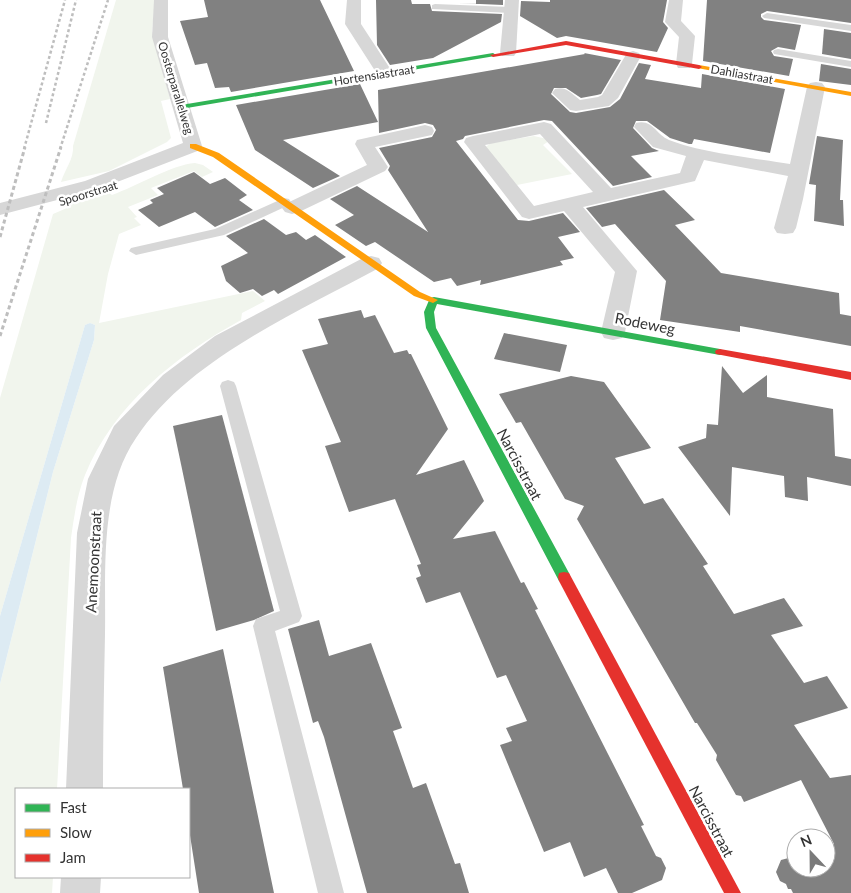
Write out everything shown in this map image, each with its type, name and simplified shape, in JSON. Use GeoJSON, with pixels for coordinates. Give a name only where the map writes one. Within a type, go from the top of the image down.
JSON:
{"type":"FeatureCollection","features":[{"type":"Feature","properties":{"kind":"street","name":"Oosterparallelweg"},"geometry":{"type":"LineString","coordinates":[[161,0],[159,30],[193,146]]}},
{"type":"Feature","properties":{"kind":"street"},"geometry":{"type":"LineString","coordinates":[[354,0],[353,24],[385,73]]}},
{"type":"Feature","properties":{"kind":"street"},"geometry":{"type":"LineString","coordinates":[[676,0],[673,22],[687,36],[684,64]]}},
{"type":"Feature","properties":{"kind":"street"},"geometry":{"type":"LineString","coordinates":[[508,53],[511,5]]}},
{"type":"Feature","properties":{"kind":"street","name":"Hortensiastraat"},"geometry":{"type":"LineString","coordinates":[[181,107],[566,43]]}},
{"type":"Feature","properties":{"kind":"street","name":"Dahliastraat"},"geometry":{"type":"LineString","coordinates":[[566,43],[851,94]]}},
{"type":"Feature","properties":{"kind":"street"},"geometry":{"type":"LineString","coordinates":[[561,93],[576,106],[603,102],[609,98],[633,56]]}},
{"type":"Feature","properties":{"kind":"street"},"geometry":{"type":"LineString","coordinates":[[786,228],[816,87]]}},
{"type":"Feature","properties":{"kind":"street"},"geometry":{"type":"LineString","coordinates":[[643,127],[660,143],[697,153],[799,172]]}},
{"type":"Feature","properties":{"kind":"street"},"geometry":{"type":"LineString","coordinates":[[606,195],[544,128],[473,142],[529,213],[688,177],[697,153]]}},
{"type":"Feature","properties":{"kind":"street"},"geometry":{"type":"LineString","coordinates":[[288,205],[378,166],[364,144],[425,131]]}},
{"type":"Feature","properties":{"kind":"street"},"geometry":{"type":"LineString","coordinates":[[193,146],[216,155],[417,294],[434,300]]}},
{"type":"Feature","properties":{"kind":"street","name":"Spoorstraat"},"geometry":{"type":"LineString","coordinates":[[0,209],[92,185],[147,162],[170,156],[193,146]]}},
{"type":"Feature","properties":{"kind":"street","name":"Spoorstraat"},"geometry":{"type":"LineString","coordinates":[[0,218],[117,185],[151,171],[170,156]]}},
{"type":"Feature","properties":{"kind":"street"},"geometry":{"type":"LineString","coordinates":[[569,204],[626,271],[613,332]]}},
{"type":"Feature","properties":{"kind":"street","name":"Anemoonstraat"},"geometry":{"type":"LineString","coordinates":[[84,788],[92,533],[102,479],[124,433],[172,381],[224,342],[371,263]]}},
{"type":"Feature","properties":{"kind":"street","name":"Rodeweg"},"geometry":{"type":"LineString","coordinates":[[434,300],[851,376]]}},
{"type":"Feature","properties":{"kind":"street","name":"Narcisstraat"},"geometry":{"type":"LineString","coordinates":[[434,300],[429,312],[431,328],[733,893]]}},
{"type":"Feature","properties":{"kind":"street"},"geometry":{"type":"LineString","coordinates":[[80,893],[81,878]]}},
{"type":"Feature","properties":{"kind":"lane"},"geometry":{"type":"LineString","coordinates":[[435,7],[511,5]]}},
{"type":"Feature","properties":{"kind":"lane"},"geometry":{"type":"LineString","coordinates":[[767,16],[851,28]]}},
{"type":"Feature","properties":{"kind":"lane"},"geometry":{"type":"LineString","coordinates":[[778,52],[851,64]]}},
{"type":"Feature","properties":{"kind":"lane"},"geometry":{"type":"LineString","coordinates":[[136,251],[219,232],[288,205]]}},
{"type":"Feature","properties":{"kind":"lane"},"geometry":{"type":"LineString","coordinates":[[228,386],[292,616],[263,626],[331,893]]}},
{"type":"Feature","properties":{"kind":"shaded area"},"geometry":{"type":"Polygon","coordinates":[[[116,0],[155,0],[152,31],[170,99],[161,101],[171,138],[167,142],[109,171],[61,182],[71,160],[73,146],[116,0]]]}},
{"type":"Feature","properties":{"kind":"shaded area"},"geometry":{"type":"Polygon","coordinates":[[[534,136],[549,141],[543,145],[572,174],[517,185],[484,148],[491,143],[534,136]]]}},
{"type":"Feature","properties":{"kind":"shaded area"},"geometry":{"type":"Polygon","coordinates":[[[195,163],[203,165],[213,172],[202,177],[194,171],[151,188],[158,195],[128,207],[137,217],[134,218],[141,225],[119,234],[108,274],[99,323],[253,291],[265,301],[242,313],[241,320],[193,349],[150,384],[112,426],[97,449],[85,475],[78,498],[71,538],[57,788],[15,788],[15,878],[53,878],[52,893],[0,893],[0,684],[53,472],[94,340],[95,325],[90,323],[85,325],[0,616],[0,398],[53,214],[67,208],[66,204],[108,192],[112,195],[195,163]]]}},
{"type":"Feature","properties":{"kind":"shaded area"},"geometry":{"type":"Polygon","coordinates":[[[90,323],[95,325],[94,340],[53,472],[0,684],[0,616],[85,325],[90,323]]]}},
{"type":"Feature","properties":{"kind":"building"},"geometry":{"type":"Polygon","coordinates":[[[204,0],[320,0],[354,71],[231,92],[229,87],[215,88],[207,63],[195,65],[180,21],[208,17],[204,0]]]}},
{"type":"Feature","properties":{"kind":"building"},"geometry":{"type":"Polygon","coordinates":[[[376,0],[411,0],[412,4],[430,4],[432,11],[502,14],[501,22],[433,58],[390,65],[377,45],[376,0]]]}},
{"type":"Feature","properties":{"kind":"building"},"geometry":{"type":"Polygon","coordinates":[[[476,0],[503,0],[503,5],[476,4],[476,0]]]}},
{"type":"Feature","properties":{"kind":"building"},"geometry":{"type":"Polygon","coordinates":[[[550,0],[667,0],[663,22],[668,28],[657,52],[566,36],[557,38],[520,16],[521,1],[550,2],[550,0]]]}},
{"type":"Feature","properties":{"kind":"building"},"geometry":{"type":"Polygon","coordinates":[[[707,0],[851,0],[851,23],[767,11],[761,14],[764,20],[801,25],[795,50],[778,47],[771,51],[774,56],[793,59],[789,76],[703,61],[707,0]]]}},
{"type":"Feature","properties":{"kind":"building"},"geometry":{"type":"Polygon","coordinates":[[[824,29],[851,33],[851,59],[822,54],[824,29]]]}},
{"type":"Feature","properties":{"kind":"building"},"geometry":{"type":"Polygon","coordinates":[[[584,53],[621,60],[601,94],[581,98],[566,88],[554,88],[551,94],[570,112],[576,113],[610,107],[620,99],[639,63],[651,65],[645,79],[701,88],[702,74],[785,89],[770,153],[694,139],[692,144],[689,144],[670,138],[647,121],[636,121],[633,128],[652,148],[659,151],[631,156],[652,177],[613,186],[552,121],[544,120],[465,136],[463,139],[456,141],[518,220],[529,221],[563,213],[580,232],[558,237],[574,258],[560,261],[563,265],[480,285],[481,280],[457,286],[451,278],[434,282],[375,242],[366,246],[335,225],[354,215],[330,199],[357,186],[428,232],[388,170],[390,166],[379,148],[432,137],[436,130],[433,125],[425,123],[379,133],[378,90],[584,53]]]}},
{"type":"Feature","properties":{"kind":"building"},"geometry":{"type":"Polygon","coordinates":[[[821,64],[851,69],[851,85],[819,81],[821,64]]]}},
{"type":"Feature","properties":{"kind":"building"},"geometry":{"type":"Polygon","coordinates":[[[360,84],[378,122],[283,140],[340,176],[313,188],[255,150],[236,105],[360,84]]]}},
{"type":"Feature","properties":{"kind":"building"},"geometry":{"type":"Polygon","coordinates":[[[817,136],[843,140],[840,200],[843,200],[844,226],[814,221],[816,185],[809,184],[817,136]]]}},
{"type":"Feature","properties":{"kind":"building"},"geometry":{"type":"Polygon","coordinates":[[[194,172],[210,184],[225,178],[247,195],[239,200],[253,210],[215,227],[195,212],[159,227],[138,210],[153,203],[150,200],[164,194],[157,188],[194,172]]]}},
{"type":"Feature","properties":{"kind":"building"},"geometry":{"type":"Polygon","coordinates":[[[664,190],[695,220],[675,225],[721,273],[839,293],[840,314],[851,316],[851,346],[740,326],[740,332],[660,320],[666,281],[615,224],[602,227],[586,208],[664,190]]]}},
{"type":"Feature","properties":{"kind":"building"},"geometry":{"type":"Polygon","coordinates":[[[264,219],[286,235],[296,232],[306,240],[315,235],[346,257],[278,294],[274,290],[262,296],[253,289],[240,293],[226,281],[221,266],[248,253],[226,236],[264,219]]]}},
{"type":"Feature","properties":{"kind":"building"},"geometry":{"type":"Polygon","coordinates":[[[361,310],[364,318],[375,315],[394,353],[407,350],[411,354],[448,429],[416,475],[464,460],[484,501],[453,539],[495,531],[521,583],[524,582],[538,609],[535,610],[644,825],[641,826],[656,856],[661,858],[666,868],[662,880],[632,893],[618,893],[606,868],[584,877],[570,842],[544,852],[500,745],[512,741],[506,728],[527,721],[506,675],[497,678],[460,592],[426,603],[416,578],[421,576],[417,565],[421,564],[395,499],[349,512],[325,446],[341,442],[302,350],[328,344],[318,319],[361,310]]]}},
{"type":"Feature","properties":{"kind":"building"},"geometry":{"type":"Polygon","coordinates":[[[504,333],[567,345],[560,372],[494,359],[504,333]]]}},
{"type":"Feature","properties":{"kind":"building"},"geometry":{"type":"Polygon","coordinates":[[[722,366],[743,393],[767,375],[767,397],[833,409],[835,456],[851,459],[851,486],[807,477],[808,501],[785,497],[784,476],[732,467],[730,516],[678,447],[706,438],[707,424],[718,425],[722,366]]]}},
{"type":"Feature","properties":{"kind":"building"},"geometry":{"type":"Polygon","coordinates":[[[571,376],[604,382],[651,448],[615,458],[644,504],[663,498],[708,564],[703,566],[734,614],[784,598],[803,626],[771,635],[804,683],[827,676],[848,708],[794,725],[830,778],[851,775],[851,893],[793,893],[786,884],[780,881],[776,872],[781,860],[786,859],[786,878],[836,878],[836,828],[826,828],[801,780],[744,802],[741,796],[736,795],[716,760],[717,755],[697,723],[695,723],[577,519],[584,506],[565,499],[521,422],[516,423],[499,394],[571,376]]]}},
{"type":"Feature","properties":{"kind":"building"},"geometry":{"type":"Polygon","coordinates":[[[222,415],[274,611],[254,620],[216,631],[173,426],[222,415]]]}},
{"type":"Feature","properties":{"kind":"building"},"geometry":{"type":"Polygon","coordinates":[[[319,620],[329,656],[371,643],[402,728],[393,731],[413,788],[426,783],[455,864],[460,863],[469,893],[367,893],[324,737],[318,721],[313,723],[288,629],[319,620]]]}},
{"type":"Feature","properties":{"kind":"building"},"geometry":{"type":"Polygon","coordinates":[[[223,649],[274,893],[199,893],[190,835],[190,788],[183,788],[163,667],[223,649]]]}},
{"type":"Feature","properties":{"kind":"railway"},"geometry":{"type":"LineString","coordinates":[[24,149],[65,0]]}},
{"type":"Feature","properties":{"kind":"railway"},"geometry":{"type":"LineString","coordinates":[[46,123],[76,0]]}},
{"type":"Feature","properties":{"kind":"railway"},"geometry":{"type":"LineString","coordinates":[[60,149],[108,0]]}},
{"type":"Feature","properties":{"kind":"railway"},"geometry":{"type":"LineString","coordinates":[[0,237],[25,147]]}},
{"type":"Feature","properties":{"kind":"railway"},"geometry":{"type":"LineString","coordinates":[[0,336],[61,147]]}},
{"type":"Feature","properties":{"kind":"traffic: fast"},"geometry":{"type":"LineString","coordinates":[[181,107],[493,55]]}},
{"type":"Feature","properties":{"kind":"traffic: fast"},"geometry":{"type":"LineString","coordinates":[[433,300],[720,352]]}},
{"type":"Feature","properties":{"kind":"traffic: fast"},"geometry":{"type":"LineString","coordinates":[[434,300],[429,312],[431,328],[564,577]]}},
{"type":"Feature","properties":{"kind":"traffic: slow"},"geometry":{"type":"LineString","coordinates":[[699,67],[851,94]]}},
{"type":"Feature","properties":{"kind":"traffic: slow"},"geometry":{"type":"LineString","coordinates":[[193,146],[216,155],[417,294],[433,300]]}},
{"type":"Feature","properties":{"kind":"traffic: jam"},"geometry":{"type":"LineString","coordinates":[[493,55],[566,43],[699,67]]}},
{"type":"Feature","properties":{"kind":"traffic: jam"},"geometry":{"type":"LineString","coordinates":[[720,352],[851,376]]}},
{"type":"Feature","properties":{"kind":"traffic: jam"},"geometry":{"type":"LineString","coordinates":[[564,577],[733,893]]}}]}
